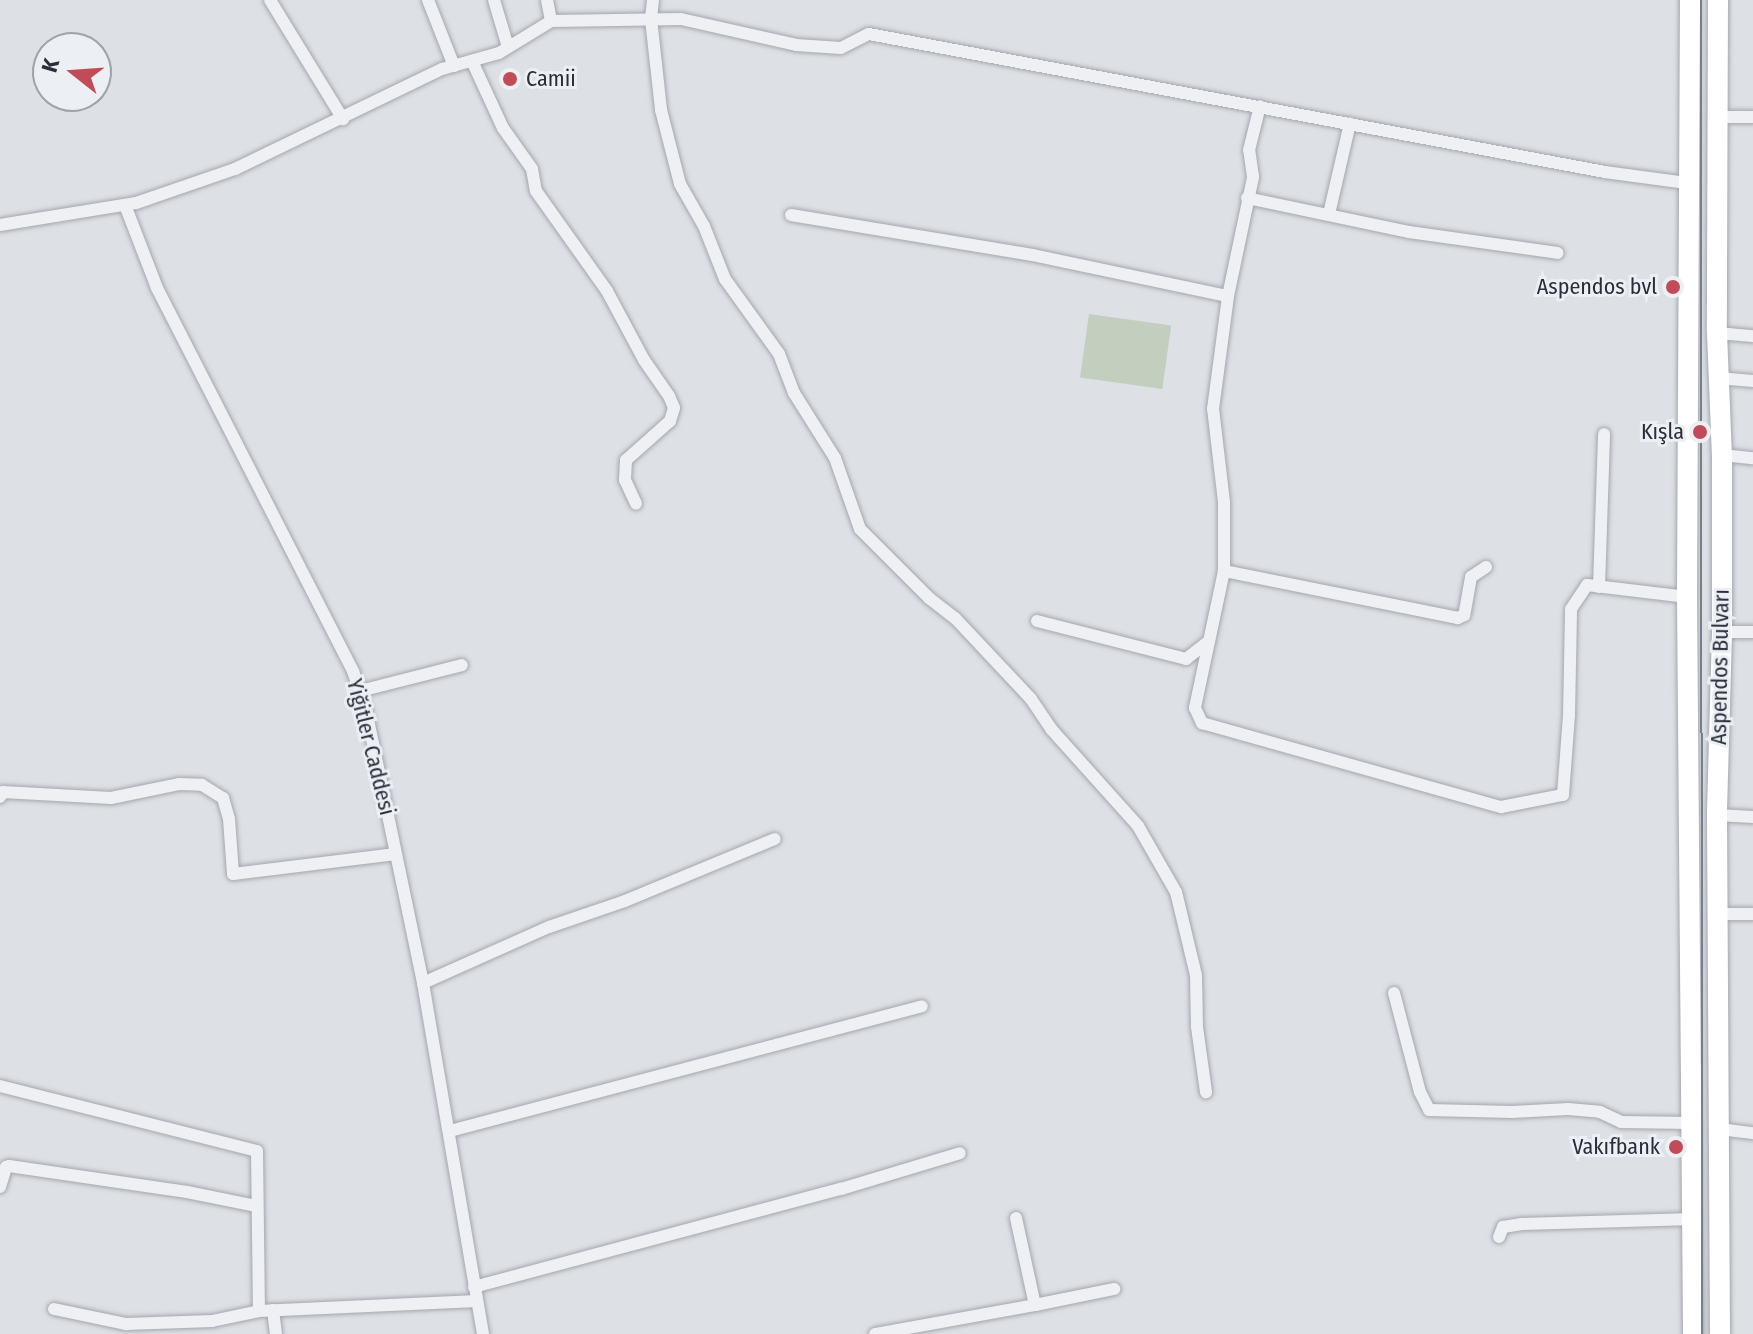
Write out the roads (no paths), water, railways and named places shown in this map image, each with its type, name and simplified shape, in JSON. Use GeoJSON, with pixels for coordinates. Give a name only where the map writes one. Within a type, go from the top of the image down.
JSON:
{"type":"FeatureCollection","features":[{"type":"Feature","properties":{"kind":"main road","name":"Aspendos Bulvarı"},"geometry":{"type":"LineString","coordinates":[[1690,0],[1686,183],[1693,1334]]}},
{"type":"Feature","properties":{"kind":"main road","name":"Aspendos Bulvarı"},"geometry":{"type":"LineString","coordinates":[[1718,0],[1717,333],[1722,455],[1722,632],[1717,815],[1720,1334]]}},
{"type":"Feature","properties":{"kind":"street"},"geometry":{"type":"LineString","coordinates":[[270,0],[343,119]]}},
{"type":"Feature","properties":{"kind":"street"},"geometry":{"type":"LineString","coordinates":[[428,0],[454,66]]}},
{"type":"Feature","properties":{"kind":"street"},"geometry":{"type":"LineString","coordinates":[[494,0],[508,47]]}},
{"type":"Feature","properties":{"kind":"street"},"geometry":{"type":"LineString","coordinates":[[547,0],[551,21]]}},
{"type":"Feature","properties":{"kind":"street"},"geometry":{"type":"LineString","coordinates":[[653,0],[651,19],[666,140],[680,184],[704,226],[725,279],[779,354],[794,393],[835,458],[860,529],[929,598],[955,618],[1031,699],[1060,740],[1138,826],[1176,892],[1196,975],[1197,1027],[1206,1092]]}},
{"type":"Feature","properties":{"kind":"street"},"geometry":{"type":"LineString","coordinates":[[0,225],[125,205],[235,169],[454,66],[508,47],[551,21],[681,19],[796,45],[841,48],[869,34],[1605,172],[1686,183]]}},
{"type":"Feature","properties":{"kind":"street"},"geometry":{"type":"LineString","coordinates":[[472,61],[503,128],[532,169],[536,191],[607,291],[674,408],[670,421],[626,460],[625,480],[636,504]]}},
{"type":"Feature","properties":{"kind":"street"},"geometry":{"type":"LineString","coordinates":[[1260,106],[1249,150],[1253,177],[1228,296],[1213,409],[1224,502],[1224,571],[1195,708],[1202,723],[1501,807],[1563,795],[1569,716],[1571,609],[1587,585],[1687,597]]}},
{"type":"Feature","properties":{"kind":"street"},"geometry":{"type":"LineString","coordinates":[[1716,117],[1753,117]]}},
{"type":"Feature","properties":{"kind":"street"},"geometry":{"type":"LineString","coordinates":[[1329,214],[1350,123]]}},
{"type":"Feature","properties":{"kind":"street"},"geometry":{"type":"LineString","coordinates":[[1247,198],[1409,232],[1558,253]]}},
{"type":"Feature","properties":{"kind":"street","name":"Yiğitler Caddesi"},"geometry":{"type":"LineString","coordinates":[[125,205],[157,288],[360,691],[423,983],[483,1334]]}},
{"type":"Feature","properties":{"kind":"street"},"geometry":{"type":"LineString","coordinates":[[791,215],[1033,255],[1228,296]]}},
{"type":"Feature","properties":{"kind":"street"},"geometry":{"type":"LineString","coordinates":[[1717,333],[1753,336]]}},
{"type":"Feature","properties":{"kind":"street"},"geometry":{"type":"LineString","coordinates":[[1718,378],[1753,381]]}},
{"type":"Feature","properties":{"kind":"street"},"geometry":{"type":"LineString","coordinates":[[1599,587],[1604,434]]}},
{"type":"Feature","properties":{"kind":"street"},"geometry":{"type":"LineString","coordinates":[[1722,455],[1753,458]]}},
{"type":"Feature","properties":{"kind":"street"},"geometry":{"type":"LineString","coordinates":[[1224,571],[1458,618],[1464,615],[1471,577],[1486,567]]}},
{"type":"Feature","properties":{"kind":"street"},"geometry":{"type":"LineString","coordinates":[[1037,621],[1186,659],[1209,641]]}},
{"type":"Feature","properties":{"kind":"street"},"geometry":{"type":"LineString","coordinates":[[1722,632],[1753,632]]}},
{"type":"Feature","properties":{"kind":"street"},"geometry":{"type":"LineString","coordinates":[[360,691],[462,665]]}},
{"type":"Feature","properties":{"kind":"street"},"geometry":{"type":"LineString","coordinates":[[0,797],[3,792],[111,798],[179,784],[202,785],[223,798],[229,819],[233,874],[396,854]]}},
{"type":"Feature","properties":{"kind":"street"},"geometry":{"type":"LineString","coordinates":[[1717,815],[1753,817]]}},
{"type":"Feature","properties":{"kind":"street"},"geometry":{"type":"LineString","coordinates":[[423,983],[549,927],[625,901],[775,839]]}},
{"type":"Feature","properties":{"kind":"street"},"geometry":{"type":"LineString","coordinates":[[1718,914],[1753,914]]}},
{"type":"Feature","properties":{"kind":"street"},"geometry":{"type":"LineString","coordinates":[[1394,993],[1420,1092],[1429,1110],[1512,1112],[1568,1109],[1600,1112],[1621,1122],[1692,1123]]}},
{"type":"Feature","properties":{"kind":"street"},"geometry":{"type":"LineString","coordinates":[[450,1131],[922,1006]]}},
{"type":"Feature","properties":{"kind":"street"},"geometry":{"type":"LineString","coordinates":[[0,1086],[257,1151],[259,1311]]}},
{"type":"Feature","properties":{"kind":"street"},"geometry":{"type":"LineString","coordinates":[[1719,1129],[1753,1133]]}},
{"type":"Feature","properties":{"kind":"street"},"geometry":{"type":"LineString","coordinates":[[54,1309],[126,1324],[212,1321],[259,1311],[476,1294],[960,1153]]}},
{"type":"Feature","properties":{"kind":"street"},"geometry":{"type":"LineString","coordinates":[[0,1187],[9,1166],[187,1192],[256,1206]]}},
{"type":"Feature","properties":{"kind":"street"},"geometry":{"type":"LineString","coordinates":[[1016,1218],[1035,1305]]}},
{"type":"Feature","properties":{"kind":"street"},"geometry":{"type":"LineString","coordinates":[[1499,1237],[1503,1227],[1522,1224],[1693,1219]]}},
{"type":"Feature","properties":{"kind":"street"},"geometry":{"type":"LineString","coordinates":[[875,1334],[1114,1289]]}},
{"type":"Feature","properties":{"kind":"street"},"geometry":{"type":"LineString","coordinates":[[273,1310],[276,1334]]}},
{"type":"Feature","properties":{"kind":"tram line"},"geometry":{"type":"LineString","coordinates":[[1701,0],[1702,1334]]}},
{"type":"Feature","properties":{"kind":"place","name":"Camii"},"geometry":{"type":"Point","coordinates":[510,79]}},
{"type":"Feature","properties":{"kind":"place","name":"Aspendos bvl"},"geometry":{"type":"Point","coordinates":[1673,287]}},
{"type":"Feature","properties":{"kind":"place","name":"Kışla"},"geometry":{"type":"Point","coordinates":[1700,432]}},
{"type":"Feature","properties":{"kind":"place","name":"Vakıfbank"},"geometry":{"type":"Point","coordinates":[1676,1147]}}]}
